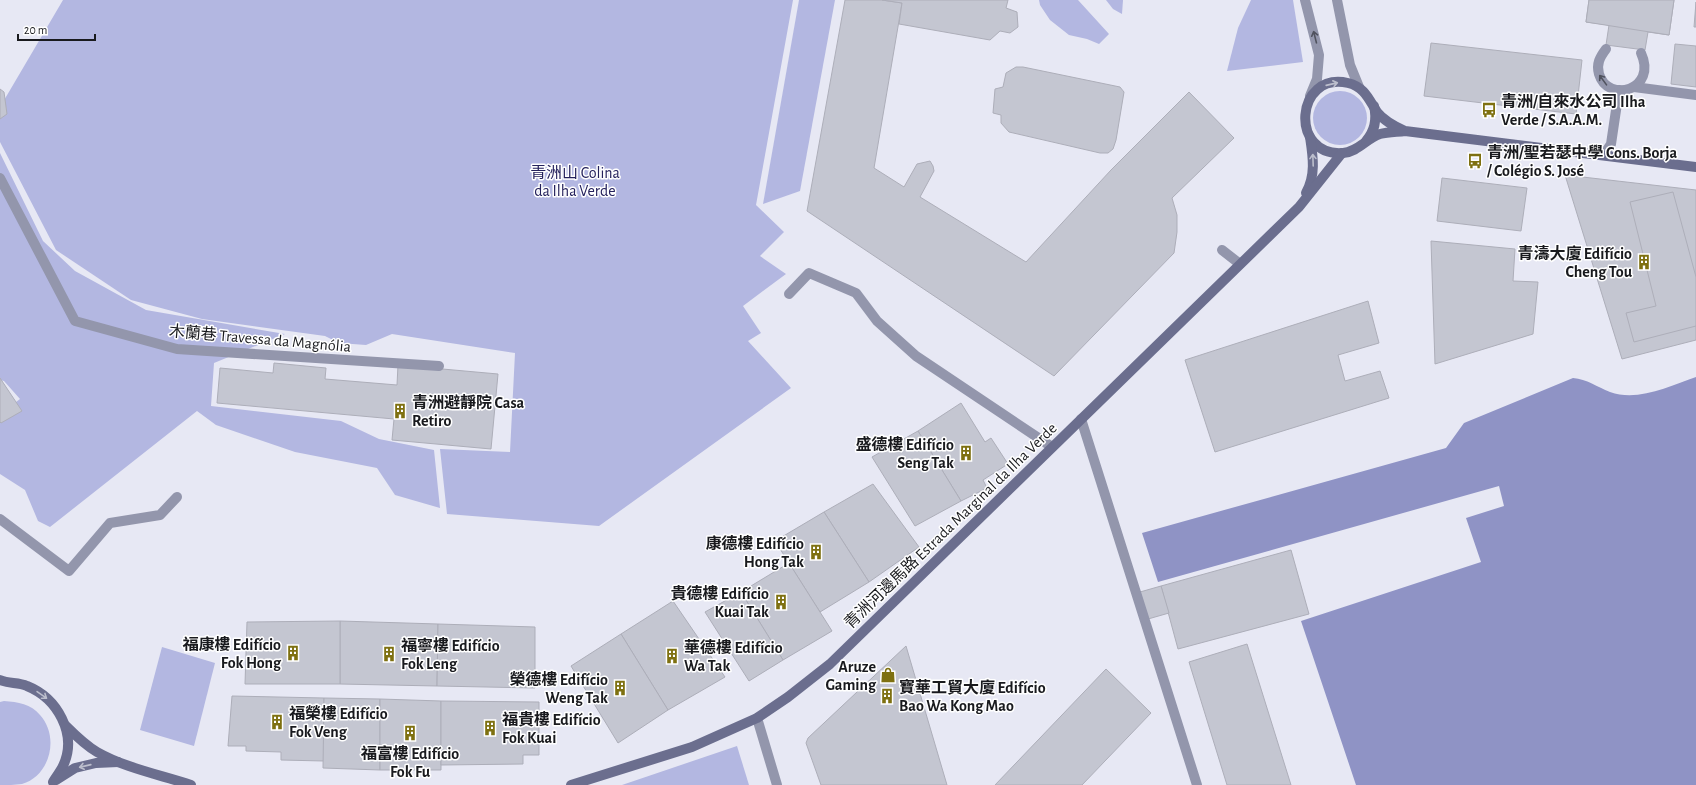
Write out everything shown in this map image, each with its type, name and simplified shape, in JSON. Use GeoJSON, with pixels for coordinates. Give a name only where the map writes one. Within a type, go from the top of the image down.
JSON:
{"type":"FeatureCollection","features":[{"type":"Feature","properties":{"kind":"main road"},"geometry":{"type":"LineString","coordinates":[[1405,131],[1390,124],[1378,113],[1368,95],[1359,87],[1348,83],[1337,82],[1325,85],[1315,92],[1308,102],[1304,114],[1305,126],[1310,137],[1319,146],[1330,152],[1342,153],[1353,151],[1380,134],[1405,131],[1696,167]]}},
{"type":"Feature","properties":{"kind":"main road"},"geometry":{"type":"LineString","coordinates":[[1363,145],[1375,126],[1376,115],[1373,104]]}},
{"type":"Feature","properties":{"kind":"main road","name":"青洲河邊馬路 Estrada Marginal da Ilha Verde"},"geometry":{"type":"LineString","coordinates":[[1299,207],[1311,185],[1314,161],[1310,137]]}},
{"type":"Feature","properties":{"kind":"main road","name":"青洲河邊馬路 Estrada Marginal da Ilha Verde"},"geometry":{"type":"LineString","coordinates":[[571,785],[692,747],[757,718],[788,697],[830,664],[1299,207],[1342,153]]}},
{"type":"Feature","properties":{"kind":"main road"},"geometry":{"type":"LineString","coordinates":[[2,682],[26,685],[43,694],[57,708],[66,726],[80,740],[97,752],[120,762],[191,785]]}},
{"type":"Feature","properties":{"kind":"main road"},"geometry":{"type":"LineString","coordinates":[[51,784],[64,765],[68,746],[66,726]]}},
{"type":"Feature","properties":{"kind":"main road"},"geometry":{"type":"LineString","coordinates":[[51,784],[75,768],[96,763],[120,762]]}},
{"type":"Feature","properties":{"kind":"street"},"geometry":{"type":"LineString","coordinates":[[1305,0],[1319,55],[1317,79],[1308,102]]}},
{"type":"Feature","properties":{"kind":"street"},"geometry":{"type":"LineString","coordinates":[[1337,0],[1350,65],[1359,87]]}},
{"type":"Feature","properties":{"kind":"street"},"geometry":{"type":"LineString","coordinates":[[1606,49],[1598,62],[1598,70],[1600,78],[1612,89],[1627,90],[1634,87],[1639,82],[1645,68],[1641,54]]}},
{"type":"Feature","properties":{"kind":"street"},"geometry":{"type":"LineString","coordinates":[[1634,87],[1696,95]]}},
{"type":"Feature","properties":{"kind":"street"},"geometry":{"type":"LineString","coordinates":[[1598,155],[1608,150],[1612,144],[1619,90]]}},
{"type":"Feature","properties":{"kind":"street"},"geometry":{"type":"LineString","coordinates":[[1613,136],[1617,151],[1622,156],[1629,159]]}},
{"type":"Feature","properties":{"kind":"street","name":"木蘭巷 Travessa da Magnólia"},"geometry":{"type":"LineString","coordinates":[[0,178],[75,321],[177,349],[439,366]]}},
{"type":"Feature","properties":{"kind":"street"},"geometry":{"type":"LineString","coordinates":[[1222,250],[1240,264]]}},
{"type":"Feature","properties":{"kind":"street"},"geometry":{"type":"LineString","coordinates":[[789,294],[809,273],[856,293],[877,321],[916,356],[1052,447]]}},
{"type":"Feature","properties":{"kind":"street"},"geometry":{"type":"LineString","coordinates":[[1081,420],[1197,785]]}},
{"type":"Feature","properties":{"kind":"street"},"geometry":{"type":"LineString","coordinates":[[0,519],[69,570],[110,523],[160,515],[178,497]]}},
{"type":"Feature","properties":{"kind":"street"},"geometry":{"type":"LineString","coordinates":[[757,718],[778,785]]}},
{"type":"Feature","properties":{"kind":"green space","name":"青洲山 Colina da Ilha Verde"},"geometry":{"type":"Polygon","coordinates":[[[63,0],[793,0],[756,205],[784,232],[760,256],[786,274],[743,306],[761,333],[748,341],[791,388],[599,526],[447,514],[440,449],[510,452],[515,353],[392,334],[366,345],[339,343],[325,336],[202,319],[131,300],[56,250],[0,142],[0,118],[3,102],[63,0]]]}},
{"type":"Feature","properties":{"kind":"green space"},"geometry":{"type":"Polygon","coordinates":[[[799,0],[835,0],[800,191],[763,204],[799,0]]]}},
{"type":"Feature","properties":{"kind":"green space"},"geometry":{"type":"Polygon","coordinates":[[[1039,0],[1078,0],[1109,34],[1099,44],[1087,39],[1069,35],[1050,20],[1040,5],[1039,0]]]}},
{"type":"Feature","properties":{"kind":"green space"},"geometry":{"type":"Polygon","coordinates":[[[1106,0],[1123,0],[1122,14],[1113,9],[1106,0]]]}},
{"type":"Feature","properties":{"kind":"green space"},"geometry":{"type":"Polygon","coordinates":[[[1251,0],[1293,0],[1303,62],[1227,71],[1238,28],[1251,0]]]}},
{"type":"Feature","properties":{"kind":"green space"},"geometry":{"type":"Polygon","coordinates":[[[1335,91],[1345,91],[1355,95],[1363,103],[1367,113],[1367,123],[1363,133],[1355,141],[1345,145],[1335,145],[1325,141],[1317,133],[1313,123],[1313,113],[1317,103],[1325,95],[1335,91]]]}},
{"type":"Feature","properties":{"kind":"green space"},"geometry":{"type":"Polygon","coordinates":[[[0,153],[43,241],[75,271],[146,310],[285,334],[214,363],[211,406],[341,421],[379,439],[434,450],[440,508],[395,495],[377,468],[295,452],[216,425],[197,411],[50,527],[38,521],[25,490],[0,474],[0,414],[20,399],[4,381],[0,380],[0,153]]]}},
{"type":"Feature","properties":{"kind":"green space"},"geometry":{"type":"Polygon","coordinates":[[[162,647],[215,663],[194,746],[140,730],[162,647]]]}},
{"type":"Feature","properties":{"kind":"green space"},"geometry":{"type":"Polygon","coordinates":[[[4,701],[19,703],[33,708],[46,724],[50,734],[49,755],[45,764],[32,780],[22,784],[0,785],[0,702],[4,701]]]}},
{"type":"Feature","properties":{"kind":"green space"},"geometry":{"type":"Polygon","coordinates":[[[737,746],[749,785],[622,785],[737,746]]]}},
{"type":"Feature","properties":{"kind":"shaded area"},"geometry":{"type":"Polygon","coordinates":[[[1696,377],[1696,785],[1356,785],[1301,621],[1481,562],[1466,518],[1504,506],[1499,486],[1158,582],[1142,533],[1446,448],[1464,423],[1573,378],[1587,382],[1610,392],[1621,395],[1632,395],[1654,392],[1696,377]]]}},
{"type":"Feature","properties":{"kind":"building"},"geometry":{"type":"Polygon","coordinates":[[[845,0],[882,0],[902,3],[874,168],[904,187],[917,164],[930,161],[934,171],[920,197],[1026,262],[1111,170],[1189,92],[1234,138],[1172,198],[1177,215],[1177,232],[1174,253],[1054,376],[807,211],[845,0]]]}},
{"type":"Feature","properties":{"kind":"building"},"geometry":{"type":"Polygon","coordinates":[[[882,0],[1008,0],[1006,8],[1017,12],[1018,27],[1010,33],[1000,31],[990,40],[899,24],[902,3],[882,0]]]}},
{"type":"Feature","properties":{"kind":"building"},"geometry":{"type":"Polygon","coordinates":[[[1589,0],[1674,0],[1669,35],[1648,32],[1645,50],[1606,45],[1609,25],[1586,22],[1589,0]]]}},
{"type":"Feature","properties":{"kind":"building"},"geometry":{"type":"Polygon","coordinates":[[[1589,0],[1674,0],[1669,35],[1586,22],[1589,0]]]}},
{"type":"Feature","properties":{"kind":"building"},"geometry":{"type":"Polygon","coordinates":[[[1696,2],[1696,27],[1694,27],[1696,2]]]}},
{"type":"Feature","properties":{"kind":"building"},"geometry":{"type":"Polygon","coordinates":[[[1431,43],[1582,60],[1576,114],[1424,96],[1431,43]]]}},
{"type":"Feature","properties":{"kind":"building"},"geometry":{"type":"Polygon","coordinates":[[[1675,44],[1696,46],[1696,87],[1671,84],[1675,44]]]}},
{"type":"Feature","properties":{"kind":"building"},"geometry":{"type":"Polygon","coordinates":[[[1016,67],[1023,67],[1120,87],[1124,92],[1116,140],[1113,149],[1108,153],[1100,153],[1009,132],[1001,123],[1001,115],[993,113],[995,89],[1003,87],[1006,73],[1016,67]]]}},
{"type":"Feature","properties":{"kind":"building"},"geometry":{"type":"Polygon","coordinates":[[[0,89],[4,92],[7,114],[0,119],[0,89]]]}},
{"type":"Feature","properties":{"kind":"building","name":"青濤大廈 Edifício Cheng Tou"},"geometry":{"type":"Polygon","coordinates":[[[1565,175],[1696,190],[1696,340],[1622,359],[1565,175]]]}},
{"type":"Feature","properties":{"kind":"building"},"geometry":{"type":"Polygon","coordinates":[[[1442,178],[1527,188],[1521,231],[1437,221],[1442,178]]]}},
{"type":"Feature","properties":{"kind":"building"},"geometry":{"type":"Polygon","coordinates":[[[1673,192],[1696,277],[1696,326],[1634,342],[1626,313],[1656,306],[1630,202],[1673,192]]]}},
{"type":"Feature","properties":{"kind":"building"},"geometry":{"type":"Polygon","coordinates":[[[1431,241],[1515,249],[1513,281],[1538,282],[1533,334],[1435,364],[1431,241]]]}},
{"type":"Feature","properties":{"kind":"building"},"geometry":{"type":"Polygon","coordinates":[[[1368,301],[1379,343],[1338,355],[1345,381],[1380,371],[1389,398],[1215,452],[1185,360],[1368,301]]]}},
{"type":"Feature","properties":{"kind":"building","name":"青洲避靜院 Casa Retiro"},"geometry":{"type":"Polygon","coordinates":[[[274,363],[326,368],[325,379],[397,385],[398,365],[498,374],[491,449],[392,440],[394,419],[217,403],[220,368],[273,373],[274,363]]]}},
{"type":"Feature","properties":{"kind":"building"},"geometry":{"type":"Polygon","coordinates":[[[0,378],[22,411],[1,423],[0,422],[0,378]]]}},
{"type":"Feature","properties":{"kind":"building","name":"盛德樓 Edifício Seng Tak"},"geometry":{"type":"Polygon","coordinates":[[[961,403],[985,442],[991,438],[1008,464],[983,480],[987,488],[961,501],[918,431],[961,403]]]}},
{"type":"Feature","properties":{"kind":"building"},"geometry":{"type":"Polygon","coordinates":[[[918,431],[961,501],[915,526],[872,457],[918,431]]]}},
{"type":"Feature","properties":{"kind":"building"},"geometry":{"type":"Polygon","coordinates":[[[873,484],[919,547],[869,582],[824,512],[873,484]]]}},
{"type":"Feature","properties":{"kind":"building","name":"康德樓 Edifício Hong Tak"},"geometry":{"type":"Polygon","coordinates":[[[824,512],[869,582],[820,612],[775,541],[824,512]]]}},
{"type":"Feature","properties":{"kind":"building"},"geometry":{"type":"Polygon","coordinates":[[[1291,550],[1309,614],[1178,649],[1161,586],[1291,550]]]}},
{"type":"Feature","properties":{"kind":"building","name":"貴德樓 Edifício Kuai Tak"},"geometry":{"type":"Polygon","coordinates":[[[789,563],[832,631],[783,660],[741,592],[789,563]]]}},
{"type":"Feature","properties":{"kind":"building"},"geometry":{"type":"Polygon","coordinates":[[[1161,586],[1169,613],[1148,619],[1140,592],[1161,586]]]}},
{"type":"Feature","properties":{"kind":"building"},"geometry":{"type":"Polygon","coordinates":[[[741,592],[783,660],[749,681],[705,612],[741,592]]]}},
{"type":"Feature","properties":{"kind":"building","name":"華德樓 Edifício Wa Tak"},"geometry":{"type":"Polygon","coordinates":[[[673,601],[725,677],[668,710],[621,634],[673,601]]]}},
{"type":"Feature","properties":{"kind":"building","name":"福寧樓 Edifício Fok Leng"},"geometry":{"type":"Polygon","coordinates":[[[340,621],[438,624],[437,686],[340,684],[340,621]]]}},
{"type":"Feature","properties":{"kind":"building","name":"福康樓 Edifício Fok Hong"},"geometry":{"type":"Polygon","coordinates":[[[340,621],[340,684],[245,684],[247,622],[340,621]]]}},
{"type":"Feature","properties":{"kind":"building"},"geometry":{"type":"Polygon","coordinates":[[[438,624],[535,627],[535,688],[437,686],[438,624]]]}},
{"type":"Feature","properties":{"kind":"building","name":"榮德樓 Edifício Weng Tak"},"geometry":{"type":"Polygon","coordinates":[[[621,634],[668,710],[618,743],[571,666],[621,634]]]}},
{"type":"Feature","properties":{"kind":"building"},"geometry":{"type":"Polygon","coordinates":[[[1247,644],[1291,785],[1227,785],[1189,662],[1247,644]]]}},
{"type":"Feature","properties":{"kind":"building","name":"寶華工貿大廈 Edifício Bao Wa Kong Mao"},"geometry":{"type":"Polygon","coordinates":[[[906,646],[947,785],[821,785],[806,743],[808,738],[906,646]]]}},
{"type":"Feature","properties":{"kind":"building"},"geometry":{"type":"Polygon","coordinates":[[[1106,669],[1151,713],[1082,785],[995,785],[1106,669]]]}},
{"type":"Feature","properties":{"kind":"building","name":"福榮樓 Edifício Fok Veng"},"geometry":{"type":"Polygon","coordinates":[[[232,696],[324,698],[324,761],[281,760],[281,752],[246,751],[246,746],[228,746],[232,696]]]}},
{"type":"Feature","properties":{"kind":"building"},"geometry":{"type":"Polygon","coordinates":[[[324,698],[380,699],[380,770],[323,768],[324,698]]]}},
{"type":"Feature","properties":{"kind":"building","name":"福富樓 Edifício Fok Fu"},"geometry":{"type":"Polygon","coordinates":[[[380,699],[441,701],[441,770],[380,770],[380,699]]]}},
{"type":"Feature","properties":{"kind":"building","name":"福貴樓 Edifício Fok Kuai"},"geometry":{"type":"Polygon","coordinates":[[[441,701],[539,702],[539,755],[523,755],[523,764],[441,765],[441,701]]]}},
{"type":"Feature","properties":{"kind":"place","name":"青洲/自來水公司 Ilha Verde / S.A.A.M."},"geometry":{"type":"Point","coordinates":[1489,110]}},
{"type":"Feature","properties":{"kind":"place","name":"青洲/聖若瑟中學 Cons. Borja / Colégio S. José"},"geometry":{"type":"Point","coordinates":[1475,161]}},
{"type":"Feature","properties":{"kind":"place","name":"青濤大廈 Edifício Cheng Tou"},"geometry":{"type":"Point","coordinates":[1644,262]}},
{"type":"Feature","properties":{"kind":"place","name":"青洲避靜院 Casa Retiro"},"geometry":{"type":"Point","coordinates":[400,411]}},
{"type":"Feature","properties":{"kind":"place","name":"盛德樓 Edifício Seng Tak"},"geometry":{"type":"Point","coordinates":[966,453]}},
{"type":"Feature","properties":{"kind":"place","name":"康德樓 Edifício Hong Tak"},"geometry":{"type":"Point","coordinates":[816,552]}},
{"type":"Feature","properties":{"kind":"place","name":"貴德樓 Edifício Kuai Tak"},"geometry":{"type":"Point","coordinates":[781,602]}},
{"type":"Feature","properties":{"kind":"place","name":"福康樓 Edifício Fok Hong"},"geometry":{"type":"Point","coordinates":[293,653]}},
{"type":"Feature","properties":{"kind":"place","name":"福寧樓 Edifício Fok Leng"},"geometry":{"type":"Point","coordinates":[389,654]}},
{"type":"Feature","properties":{"kind":"place","name":"華德樓 Edifício Wa Tak"},"geometry":{"type":"Point","coordinates":[672,656]}},
{"type":"Feature","properties":{"kind":"place","name":"Aruze Gaming"},"geometry":{"type":"Point","coordinates":[888,675]}},
{"type":"Feature","properties":{"kind":"place","name":"榮德樓 Edifício Weng Tak"},"geometry":{"type":"Point","coordinates":[620,688]}},
{"type":"Feature","properties":{"kind":"place","name":"寶華工貿大廈 Edifício Bao Wa Kong Mao"},"geometry":{"type":"Point","coordinates":[887,696]}},
{"type":"Feature","properties":{"kind":"place","name":"福榮樓 Edifício Fok Veng"},"geometry":{"type":"Point","coordinates":[277,722]}},
{"type":"Feature","properties":{"kind":"place","name":"福貴樓 Edifício Fok Kuai"},"geometry":{"type":"Point","coordinates":[490,728]}},
{"type":"Feature","properties":{"kind":"place","name":"福富樓 Edifício Fok Fu"},"geometry":{"type":"Point","coordinates":[410,733]}}]}
